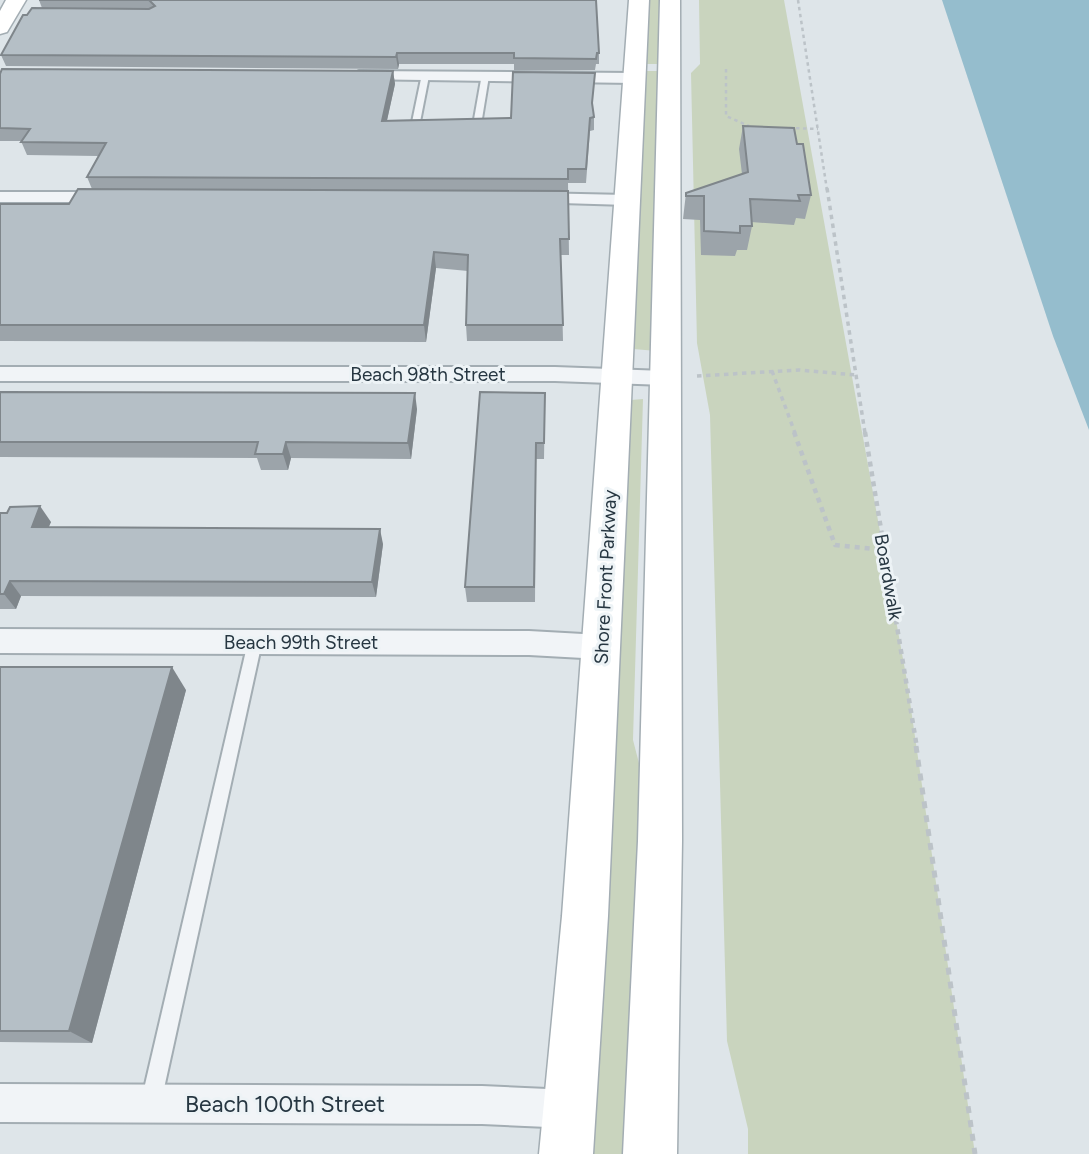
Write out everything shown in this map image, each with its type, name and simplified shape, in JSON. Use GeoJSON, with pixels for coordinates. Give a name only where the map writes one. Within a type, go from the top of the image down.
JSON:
{"type":"FeatureCollection","features":[{"type":"Feature","properties":{"kind":"street"},"geometry":{"type":"LineString","coordinates":[[0,28],[16,0]]}},
{"type":"Feature","properties":{"kind":"street","name":"Shore Front Parkway"},"geometry":{"type":"LineString","coordinates":[[566,1154],[601,647],[639,0]]}},
{"type":"Feature","properties":{"kind":"street"},"geometry":{"type":"LineString","coordinates":[[650,1154],[660,841],[670,0]]}},
{"type":"Feature","properties":{"kind":"street"},"geometry":{"type":"LineString","coordinates":[[342,75],[634,78]]}},
{"type":"Feature","properties":{"kind":"street"},"geometry":{"type":"LineString","coordinates":[[0,197],[125,197]]}},
{"type":"Feature","properties":{"kind":"street"},"geometry":{"type":"LineString","coordinates":[[512,198],[627,200]]}},
{"type":"Feature","properties":{"kind":"street","name":"Beach 98th Street"},"geometry":{"type":"LineString","coordinates":[[0,374],[665,378]]}},
{"type":"Feature","properties":{"kind":"street","name":"Beach 99th Street"},"geometry":{"type":"LineString","coordinates":[[0,642],[529,643],[601,647]]}},
{"type":"Feature","properties":{"kind":"street","name":"Beach 100th Street"},"geometry":{"type":"LineString","coordinates":[[0,1102],[482,1105],[570,1109]]}},
{"type":"Feature","properties":{"kind":"lane"},"geometry":{"type":"LineString","coordinates":[[415,127],[425,76]]}},
{"type":"Feature","properties":{"kind":"lane"},"geometry":{"type":"LineString","coordinates":[[477,125],[485,76]]}},
{"type":"Feature","properties":{"kind":"lane"},"geometry":{"type":"LineString","coordinates":[[150,1103],[254,642]]}},
{"type":"Feature","properties":{"kind":"path","name":"Boardwalk"},"geometry":{"type":"LineString","coordinates":[[798,0],[883,550],[907,681],[975,1154]]}},
{"type":"Feature","properties":{"kind":"path"},"geometry":{"type":"LineString","coordinates":[[726,69],[726,116],[751,127]]}},
{"type":"Feature","properties":{"kind":"path"},"geometry":{"type":"LineString","coordinates":[[778,128],[818,129]]}},
{"type":"Feature","properties":{"kind":"path"},"geometry":{"type":"LineString","coordinates":[[665,378],[799,370],[856,375]]}},
{"type":"Feature","properties":{"kind":"path"},"geometry":{"type":"LineString","coordinates":[[772,371],[835,545],[883,550]]}},
{"type":"Feature","properties":{"kind":"green space"},"geometry":{"type":"Polygon","coordinates":[[[650,0],[665,0],[663,64],[645,64],[650,0]]]}},
{"type":"Feature","properties":{"kind":"green space"},"geometry":{"type":"Polygon","coordinates":[[[699,0],[784,0],[907,681],[975,1154],[748,1154],[748,1129],[727,1041],[710,415],[697,343],[691,73],[700,64],[699,0]]]}},
{"type":"Feature","properties":{"kind":"green space"},"geometry":{"type":"Polygon","coordinates":[[[646,71],[663,71],[657,351],[633,349],[646,71]]]}},
{"type":"Feature","properties":{"kind":"green space"},"geometry":{"type":"Polygon","coordinates":[[[643,399],[633,740],[649,802],[638,1154],[592,1154],[604,998],[631,400],[643,399]]]}},
{"type":"Feature","properties":{"kind":"water"},"geometry":{"type":"Polygon","coordinates":[[[942,0],[1089,0],[1089,430],[1053,336],[942,0]]]}},
{"type":"Feature","properties":{"kind":"building"},"geometry":{"type":"Polygon","coordinates":[[[149,0],[596,0],[599,53],[596,59],[514,58],[514,53],[397,53],[396,57],[1,55],[23,15],[27,15],[32,8],[149,9],[155,6],[149,0]]]}},
{"type":"Feature","properties":{"kind":"building"},"geometry":{"type":"Polygon","coordinates":[[[2,69],[393,71],[382,121],[511,118],[513,72],[595,73],[592,103],[594,117],[590,118],[586,169],[568,169],[568,179],[87,177],[106,143],[21,142],[30,129],[0,128],[2,69]]]}},
{"type":"Feature","properties":{"kind":"building"},"geometry":{"type":"Polygon","coordinates":[[[743,126],[794,128],[797,144],[803,144],[811,195],[798,195],[800,201],[750,199],[752,226],[740,226],[740,233],[704,231],[704,196],[686,196],[686,193],[748,172],[743,126]]]}},
{"type":"Feature","properties":{"kind":"building"},"geometry":{"type":"Polygon","coordinates":[[[78,189],[568,191],[569,239],[560,239],[563,325],[466,325],[468,255],[434,252],[424,325],[0,325],[0,204],[69,204],[78,189]]]}},
{"type":"Feature","properties":{"kind":"building"},"geometry":{"type":"Polygon","coordinates":[[[0,392],[415,393],[408,443],[286,442],[283,454],[255,454],[258,442],[0,442],[0,392]]]}},
{"type":"Feature","properties":{"kind":"building"},"geometry":{"type":"Polygon","coordinates":[[[480,392],[545,393],[544,443],[536,443],[534,587],[465,587],[480,392]]]}},
{"type":"Feature","properties":{"kind":"building"},"geometry":{"type":"Polygon","coordinates":[[[40,506],[32,527],[380,529],[372,582],[10,581],[4,594],[0,594],[0,513],[7,513],[10,507],[40,506]]]}},
{"type":"Feature","properties":{"kind":"building"},"geometry":{"type":"Polygon","coordinates":[[[0,667],[172,667],[69,1031],[0,1031],[0,667]]]}}]}
